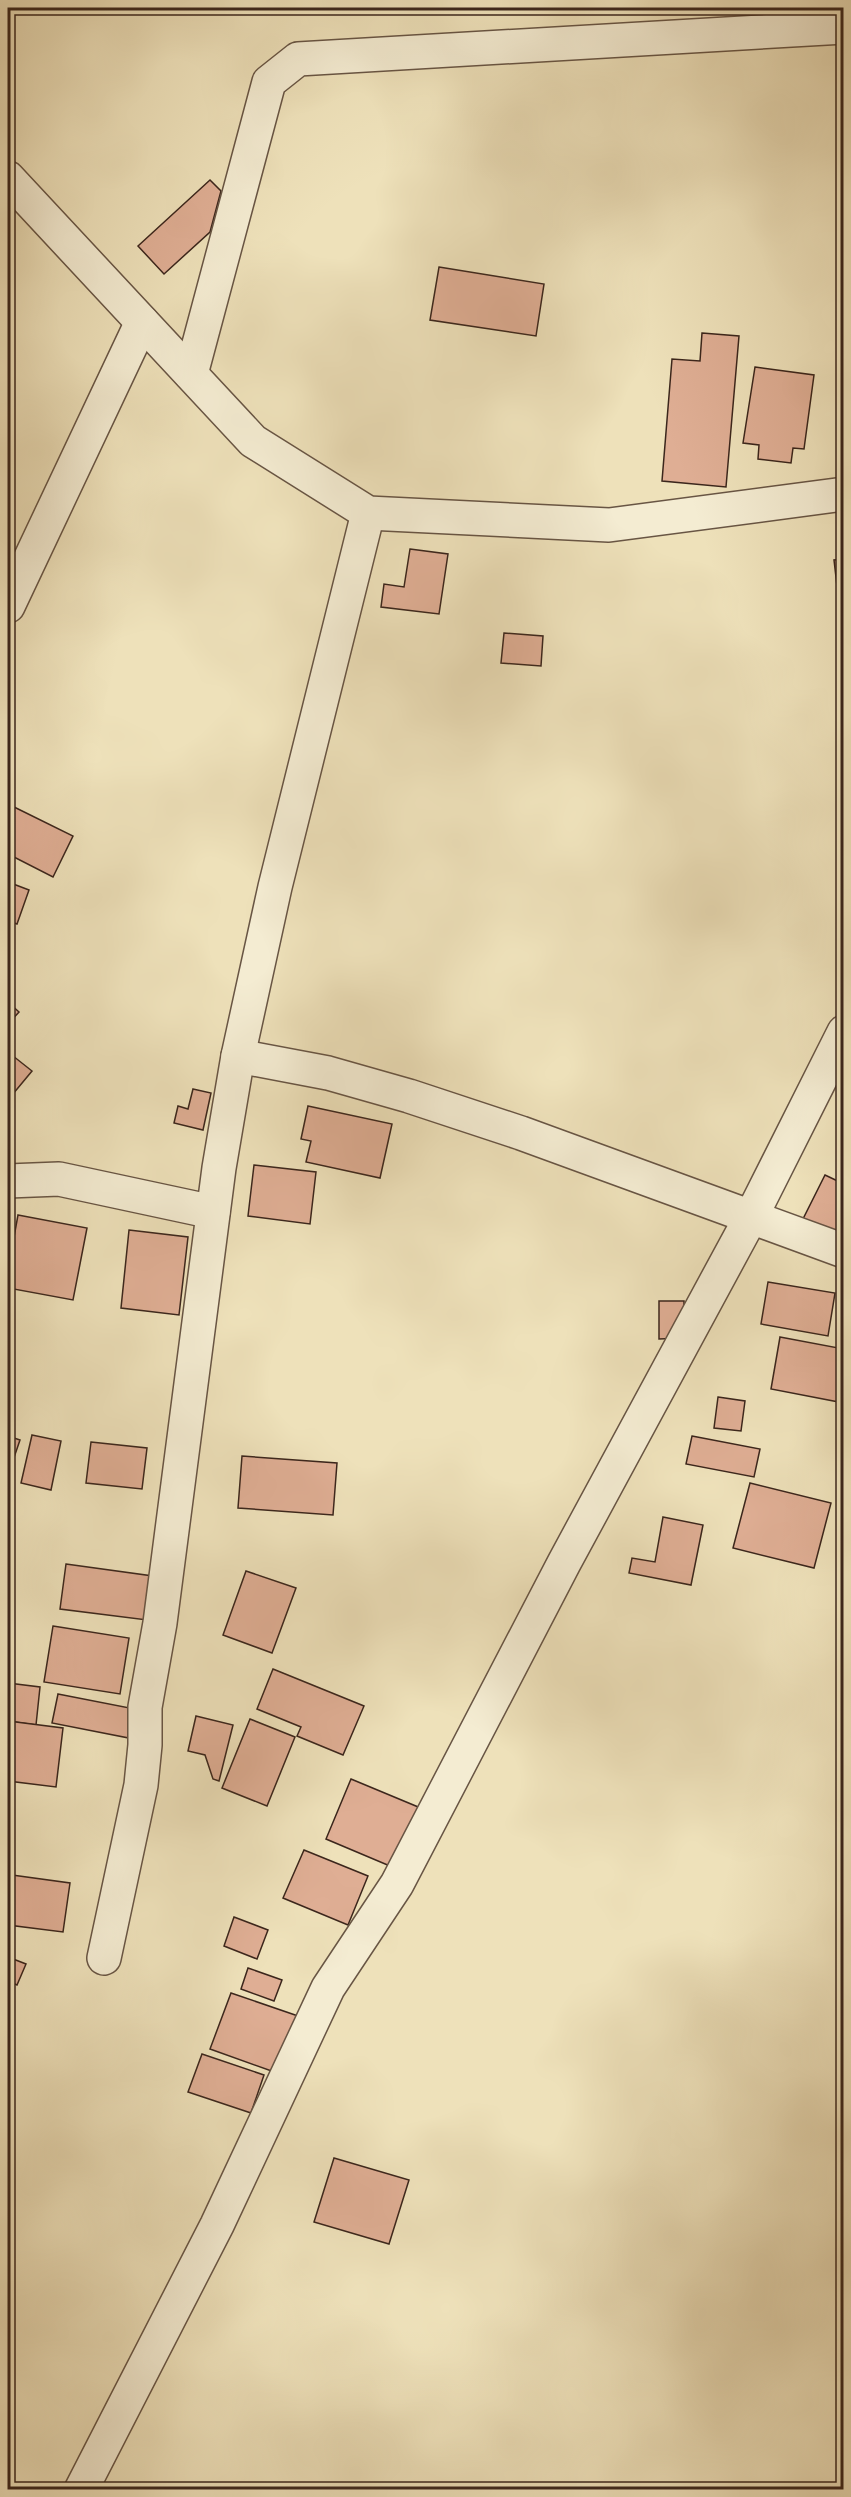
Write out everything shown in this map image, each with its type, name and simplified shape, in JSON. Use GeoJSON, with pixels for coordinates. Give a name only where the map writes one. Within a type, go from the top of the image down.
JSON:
{"type":"FeatureCollection","features":[{"type":"Feature","properties":{"kind":"street"},"geometry":{"type":"LineString","coordinates":[[191,374],[269,82],[297,59],[843,27]]}},
{"type":"Feature","properties":{"kind":"street"},"geometry":{"type":"LineString","coordinates":[[8,178],[253,441],[368,513],[609,525],[843,494]]}},
{"type":"Feature","properties":{"kind":"street"},"geometry":{"type":"LineString","coordinates":[[8,606],[142,322]]}},
{"type":"Feature","properties":{"kind":"street"},"geometry":{"type":"LineString","coordinates":[[104,1958],[141,1785],[145,1707],[160,1623],[213,1212],[238,1056],[275,887],[368,513]]}},
{"type":"Feature","properties":{"kind":"street"},"geometry":{"type":"LineString","coordinates":[[81,2490],[217,2225],[328,1988],[397,1884],[564,1563],[751,1217],[843,1032]]}},
{"type":"Feature","properties":{"kind":"street"},"geometry":{"type":"LineString","coordinates":[[238,1056],[328,1073],[409,1096],[520,1133],[843,1251]]}},
{"type":"Feature","properties":{"kind":"street"},"geometry":{"type":"LineString","coordinates":[[8,1181],[59,1179],[213,1212]]}},
{"type":"Feature","properties":{"kind":"building"},"geometry":{"type":"Polygon","coordinates":[[[210,180],[221,191],[210,232],[164,274],[138,246],[210,180]]]}},
{"type":"Feature","properties":{"kind":"building"},"geometry":{"type":"Polygon","coordinates":[[[439,267],[544,284],[536,336],[430,320],[439,267]]]}},
{"type":"Feature","properties":{"kind":"building"},"geometry":{"type":"Polygon","coordinates":[[[702,333],[739,336],[726,487],[662,481],[672,359],[700,361],[702,333]]]}},
{"type":"Feature","properties":{"kind":"building"},"geometry":{"type":"Polygon","coordinates":[[[755,367],[814,375],[804,449],[793,448],[791,463],[758,459],[759,445],[743,443],[755,367]]]}},
{"type":"Feature","properties":{"kind":"building"},"geometry":{"type":"Polygon","coordinates":[[[410,549],[448,554],[439,614],[381,607],[384,584],[404,587],[410,549]]]}},
{"type":"Feature","properties":{"kind":"building"},"geometry":{"type":"Polygon","coordinates":[[[844,559],[844,612],[840,612],[834,560],[844,559]]]}},
{"type":"Feature","properties":{"kind":"building"},"geometry":{"type":"Polygon","coordinates":[[[504,633],[543,636],[541,666],[501,663],[504,633]]]}},
{"type":"Feature","properties":{"kind":"building"},"geometry":{"type":"Polygon","coordinates":[[[8,804],[73,836],[53,877],[8,854],[8,804]]]}},
{"type":"Feature","properties":{"kind":"building"},"geometry":{"type":"Polygon","coordinates":[[[8,882],[29,890],[17,924],[8,921],[8,882]]]}},
{"type":"Feature","properties":{"kind":"building"},"geometry":{"type":"Polygon","coordinates":[[[8,1002],[19,1012],[8,1024],[8,1002]]]}},
{"type":"Feature","properties":{"kind":"building"},"geometry":{"type":"Polygon","coordinates":[[[8,1052],[32,1071],[8,1100],[8,1052]]]}},
{"type":"Feature","properties":{"kind":"building"},"geometry":{"type":"Polygon","coordinates":[[[193,1089],[211,1093],[203,1130],[174,1123],[178,1106],[188,1109],[193,1089]]]}},
{"type":"Feature","properties":{"kind":"building"},"geometry":{"type":"Polygon","coordinates":[[[308,1106],[392,1124],[380,1178],[306,1162],[311,1141],[301,1139],[308,1106]]]}},
{"type":"Feature","properties":{"kind":"building"},"geometry":{"type":"Polygon","coordinates":[[[254,1165],[316,1172],[310,1224],[248,1216],[254,1165]]]}},
{"type":"Feature","properties":{"kind":"building"},"geometry":{"type":"Polygon","coordinates":[[[825,1175],[844,1184],[844,1241],[802,1221],[825,1175]]]}},
{"type":"Feature","properties":{"kind":"building"},"geometry":{"type":"Polygon","coordinates":[[[18,1215],[87,1228],[73,1300],[8,1288],[8,1270],[18,1215]]]}},
{"type":"Feature","properties":{"kind":"building"},"geometry":{"type":"Polygon","coordinates":[[[129,1230],[188,1237],[179,1315],[121,1308],[129,1230]]]}},
{"type":"Feature","properties":{"kind":"building"},"geometry":{"type":"Polygon","coordinates":[[[768,1282],[835,1293],[828,1336],[761,1324],[768,1282]]]}},
{"type":"Feature","properties":{"kind":"building"},"geometry":{"type":"Polygon","coordinates":[[[659,1301],[684,1301],[684,1338],[659,1339],[659,1301]]]}},
{"type":"Feature","properties":{"kind":"building"},"geometry":{"type":"Polygon","coordinates":[[[780,1337],[844,1349],[844,1403],[771,1389],[780,1337]]]}},
{"type":"Feature","properties":{"kind":"building"},"geometry":{"type":"Polygon","coordinates":[[[718,1397],[745,1401],[741,1431],[714,1428],[718,1397]]]}},
{"type":"Feature","properties":{"kind":"building"},"geometry":{"type":"Polygon","coordinates":[[[32,1435],[61,1441],[51,1490],[21,1483],[32,1435]]]}},
{"type":"Feature","properties":{"kind":"building"},"geometry":{"type":"Polygon","coordinates":[[[8,1436],[20,1440],[8,1475],[8,1436]]]}},
{"type":"Feature","properties":{"kind":"building"},"geometry":{"type":"Polygon","coordinates":[[[692,1436],[760,1449],[754,1477],[686,1464],[692,1436]]]}},
{"type":"Feature","properties":{"kind":"building"},"geometry":{"type":"Polygon","coordinates":[[[91,1442],[147,1448],[142,1489],[86,1483],[91,1442]]]}},
{"type":"Feature","properties":{"kind":"building"},"geometry":{"type":"Polygon","coordinates":[[[242,1456],[337,1463],[333,1515],[238,1508],[242,1456]]]}},
{"type":"Feature","properties":{"kind":"building"},"geometry":{"type":"Polygon","coordinates":[[[750,1483],[831,1503],[814,1568],[733,1548],[750,1483]]]}},
{"type":"Feature","properties":{"kind":"building"},"geometry":{"type":"Polygon","coordinates":[[[663,1517],[703,1525],[691,1585],[629,1573],[632,1558],[655,1562],[663,1517]]]}},
{"type":"Feature","properties":{"kind":"building"},"geometry":{"type":"Polygon","coordinates":[[[66,1564],[160,1577],[155,1621],[60,1609],[66,1564]]]}},
{"type":"Feature","properties":{"kind":"building"},"geometry":{"type":"Polygon","coordinates":[[[246,1571],[296,1588],[272,1653],[223,1635],[246,1571]]]}},
{"type":"Feature","properties":{"kind":"building"},"geometry":{"type":"Polygon","coordinates":[[[53,1626],[129,1638],[120,1694],[44,1682],[53,1626]]]}},
{"type":"Feature","properties":{"kind":"building"},"geometry":{"type":"Polygon","coordinates":[[[273,1669],[364,1706],[343,1755],[297,1736],[301,1727],[257,1709],[273,1669]]]}},
{"type":"Feature","properties":{"kind":"building"},"geometry":{"type":"Polygon","coordinates":[[[8,1683],[40,1687],[36,1725],[8,1721],[8,1683]]]}},
{"type":"Feature","properties":{"kind":"building"},"geometry":{"type":"Polygon","coordinates":[[[58,1694],[140,1710],[134,1739],[52,1723],[58,1694]]]}},
{"type":"Feature","properties":{"kind":"building"},"geometry":{"type":"Polygon","coordinates":[[[196,1716],[233,1725],[219,1781],[213,1779],[205,1755],[188,1751],[196,1716]]]}},
{"type":"Feature","properties":{"kind":"building"},"geometry":{"type":"Polygon","coordinates":[[[250,1719],[295,1737],[267,1806],[222,1788],[250,1719]]]}},
{"type":"Feature","properties":{"kind":"building"},"geometry":{"type":"Polygon","coordinates":[[[8,1721],[63,1728],[56,1787],[8,1781],[8,1721]]]}},
{"type":"Feature","properties":{"kind":"building"},"geometry":{"type":"Polygon","coordinates":[[[351,1779],[423,1809],[397,1869],[326,1839],[351,1779]]]}},
{"type":"Feature","properties":{"kind":"building"},"geometry":{"type":"Polygon","coordinates":[[[304,1850],[368,1876],[348,1925],[283,1898],[304,1850]]]}},
{"type":"Feature","properties":{"kind":"building"},"geometry":{"type":"Polygon","coordinates":[[[12,1875],[70,1883],[63,1932],[8,1925],[12,1875]]]}},
{"type":"Feature","properties":{"kind":"building"},"geometry":{"type":"Polygon","coordinates":[[[234,1917],[268,1930],[257,1959],[224,1946],[234,1917]]]}},
{"type":"Feature","properties":{"kind":"building"},"geometry":{"type":"Polygon","coordinates":[[[8,1957],[26,1964],[17,1985],[8,1981],[8,1957]]]}},
{"type":"Feature","properties":{"kind":"building"},"geometry":{"type":"Polygon","coordinates":[[[248,1968],[282,1980],[274,2001],[241,1989],[248,1968]]]}},
{"type":"Feature","properties":{"kind":"building"},"geometry":{"type":"Polygon","coordinates":[[[231,1993],[301,2017],[280,2074],[210,2049],[231,1993]]]}},
{"type":"Feature","properties":{"kind":"building"},"geometry":{"type":"Polygon","coordinates":[[[202,2054],[264,2075],[251,2113],[188,2092],[202,2054]]]}},
{"type":"Feature","properties":{"kind":"building"},"geometry":{"type":"Polygon","coordinates":[[[334,2158],[409,2180],[389,2244],[314,2222],[334,2158]]]}}]}
